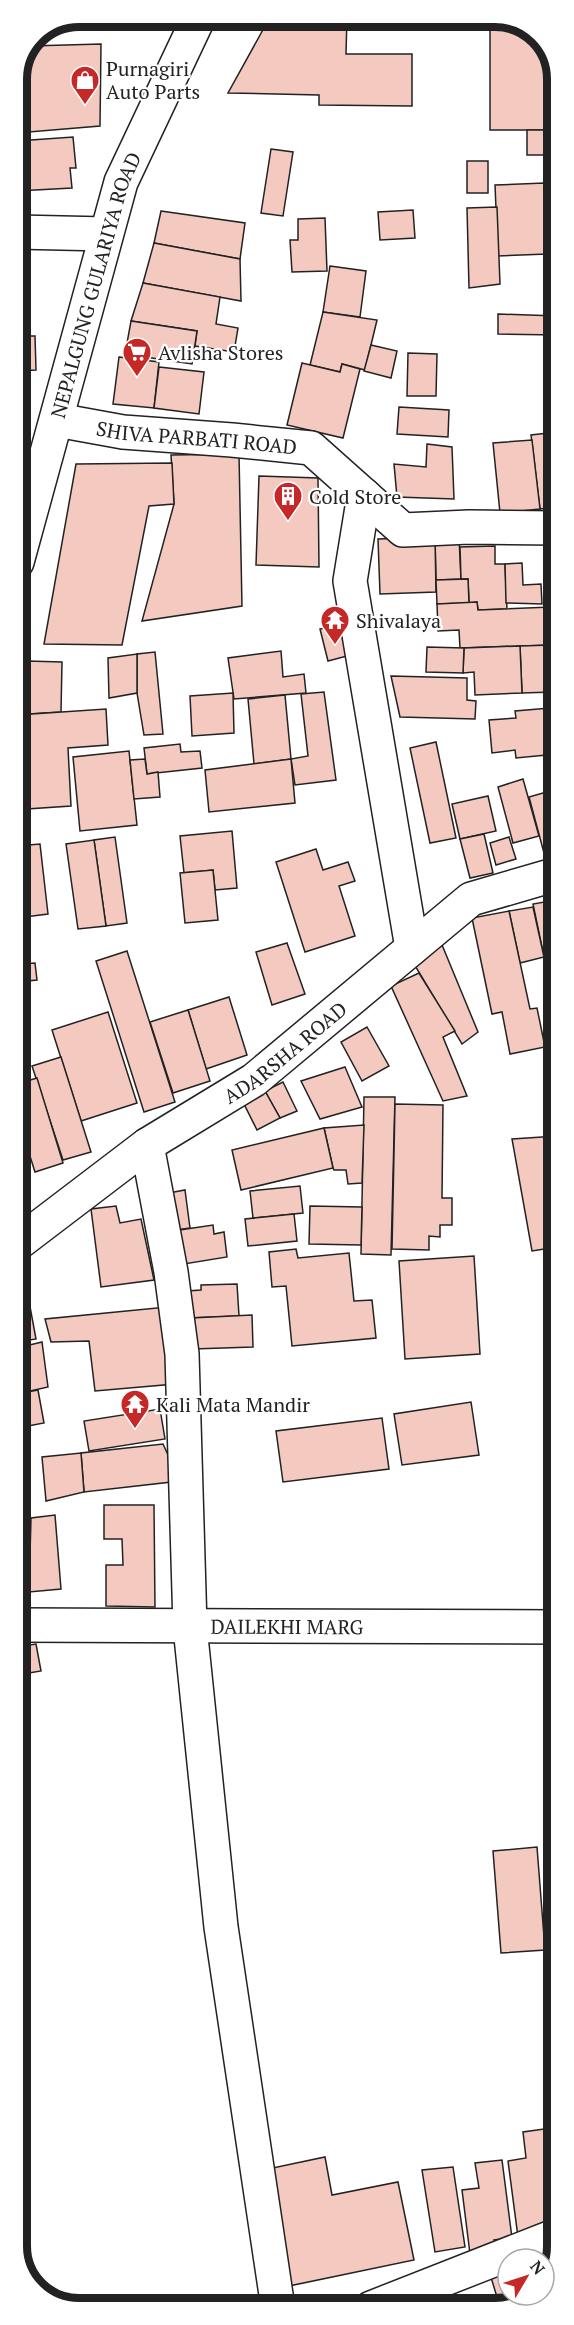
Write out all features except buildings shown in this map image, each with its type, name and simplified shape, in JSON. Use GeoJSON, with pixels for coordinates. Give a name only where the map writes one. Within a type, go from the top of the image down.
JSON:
{"type":"FeatureCollection","features":[{"type":"Feature","properties":{"kind":"street","name":"NEPALGUNG GULARIYA ROAD"},"geometry":{"type":"LineString","coordinates":[[27,526],[121,182],[194,27]]}},
{"type":"Feature","properties":{"kind":"street"},"geometry":{"type":"LineString","coordinates":[[27,232],[106,234]]}},
{"type":"Feature","properties":{"kind":"street","name":"SHIVA PARBATI ROAD"},"geometry":{"type":"LineString","coordinates":[[57,420],[123,432],[311,448],[403,530],[469,527],[547,528]]}},
{"type":"Feature","properties":{"kind":"street"},"geometry":{"type":"LineString","coordinates":[[364,495],[350,581],[412,948]]}},
{"type":"Feature","properties":{"kind":"street","name":"ADARSHA ROAD"},"geometry":{"type":"LineString","coordinates":[[27,1236],[147,1145],[254,1080],[471,899],[547,877]]}},
{"type":"Feature","properties":{"kind":"street"},"geometry":{"type":"LineString","coordinates":[[147,1145],[171,1272],[182,1354],[190,1627],[220,1927],[276,2298]]}},
{"type":"Feature","properties":{"kind":"street","name":"DAILEKHI MARG"},"geometry":{"type":"LineString","coordinates":[[27,1625],[547,1627]]}},
{"type":"Feature","properties":{"kind":"street"},"geometry":{"type":"LineString","coordinates":[[393,2298],[547,2239]]}},
{"type":"Feature","properties":{"kind":"place","name":"Purnagiri Auto Parts"},"geometry":{"type":"Point","coordinates":[85,106]}},
{"type":"Feature","properties":{"kind":"place","name":"Avlisha Stores"},"geometry":{"type":"Point","coordinates":[137,378]}},
{"type":"Feature","properties":{"kind":"place","name":"Cold Store"},"geometry":{"type":"Point","coordinates":[288,522]}},
{"type":"Feature","properties":{"kind":"place","name":"Shivalaya"},"geometry":{"type":"Point","coordinates":[335,646]}},
{"type":"Feature","properties":{"kind":"place","name":"Kali Mata Mandir"},"geometry":{"type":"Point","coordinates":[135,1430]}}]}
